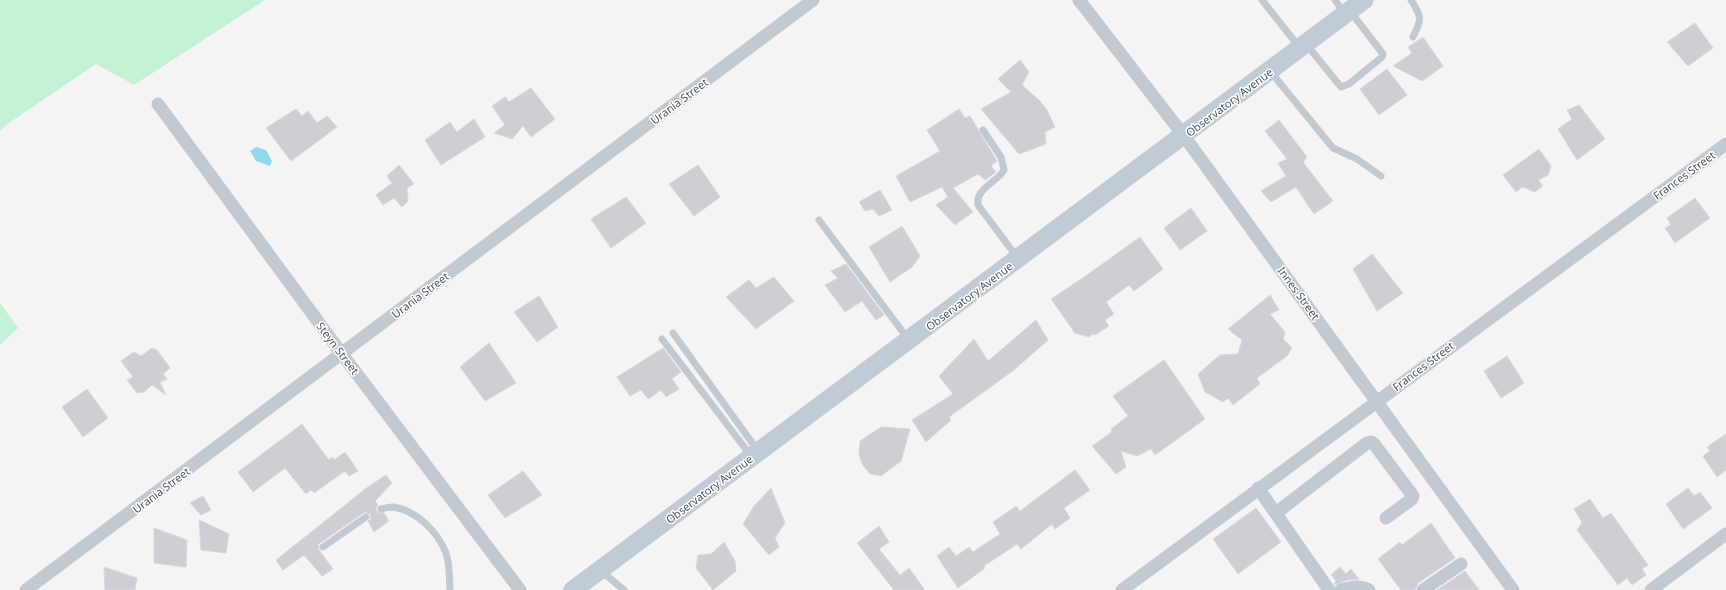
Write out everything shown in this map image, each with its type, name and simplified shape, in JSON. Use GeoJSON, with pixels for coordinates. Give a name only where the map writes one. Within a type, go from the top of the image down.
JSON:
{"type":"FeatureCollection","features":[{"type":"Feature","properties":{"kind":"main road","name":"Observatory Avenue"},"geometry":{"type":"LineString","coordinates":[[573,590],[1184,136],[1303,46],[1349,6]]}},
{"type":"Feature","properties":{"kind":"street","name":"Urania Street"},"geometry":{"type":"LineString","coordinates":[[26,590],[813,0]]}},
{"type":"Feature","properties":{"kind":"street","name":"Innes Street"},"geometry":{"type":"LineString","coordinates":[[1079,0],[1184,136],[1513,590]]}},
{"type":"Feature","properties":{"kind":"street","name":"Steyn Street"},"geometry":{"type":"LineString","coordinates":[[158,104],[342,354],[520,590]]}},
{"type":"Feature","properties":{"kind":"street","name":"Frances Street"},"geometry":{"type":"LineString","coordinates":[[1122,590],[1258,488],[1726,144]]}},
{"type":"Feature","properties":{"kind":"street"},"geometry":{"type":"LineString","coordinates":[[1276,513],[1367,443],[1371,442],[1379,450],[1413,496],[1412,499],[1386,518]]}},
{"type":"Feature","properties":{"kind":"street"},"geometry":{"type":"LineString","coordinates":[[1258,488],[1329,590]]}},
{"type":"Feature","properties":{"kind":"street"},"geometry":{"type":"LineString","coordinates":[[1651,590],[1726,534]]}},
{"type":"Feature","properties":{"kind":"street"},"geometry":{"type":"LineString","coordinates":[[1423,590],[1461,564]]}},
{"type":"Feature","properties":{"kind":"street"},"geometry":{"type":"LineString","coordinates":[[1341,590],[1352,587],[1361,587],[1369,590]]}},
{"type":"Feature","properties":{"kind":"lane"},"geometry":{"type":"LineString","coordinates":[[1262,0],[1341,86],[1349,84],[1382,57],[1383,54],[1349,6]]}},
{"type":"Feature","properties":{"kind":"lane"},"geometry":{"type":"LineString","coordinates":[[1411,0],[1419,13],[1420,21],[1413,37]]}},
{"type":"Feature","properties":{"kind":"lane"},"geometry":{"type":"LineString","coordinates":[[1270,71],[1333,148],[1357,158],[1381,176]]}},
{"type":"Feature","properties":{"kind":"lane"},"geometry":{"type":"LineString","coordinates":[[983,130],[1001,157],[1004,170],[1002,174],[979,194],[977,199],[978,205],[1018,259]]}},
{"type":"Feature","properties":{"kind":"lane"},"geometry":{"type":"LineString","coordinates":[[819,220],[909,341]]}},
{"type":"Feature","properties":{"kind":"lane"},"geometry":{"type":"LineString","coordinates":[[673,333],[756,455]]}},
{"type":"Feature","properties":{"kind":"lane"},"geometry":{"type":"LineString","coordinates":[[662,339],[756,455]]}},
{"type":"Feature","properties":{"kind":"lane"},"geometry":{"type":"LineString","coordinates":[[381,509],[393,507],[416,515],[431,530],[446,552],[449,565],[450,590]]}},
{"type":"Feature","properties":{"kind":"lane"},"geometry":{"type":"LineString","coordinates":[[323,547],[366,517]]}},
{"type":"Feature","properties":{"kind":"lane"},"geometry":{"type":"LineString","coordinates":[[600,570],[624,590]]}},
{"type":"Feature","properties":{"kind":"green space"},"geometry":{"type":"Polygon","coordinates":[[[0,0],[265,0],[134,85],[96,64],[6,125],[0,131],[0,0]]]}},
{"type":"Feature","properties":{"kind":"green space"},"geometry":{"type":"Polygon","coordinates":[[[0,303],[18,328],[0,345],[0,303]]]}},
{"type":"Feature","properties":{"kind":"water"},"geometry":{"type":"Polygon","coordinates":[[[256,147],[266,150],[272,161],[270,166],[256,161],[250,151],[256,147]]]}},
{"type":"Feature","properties":{"kind":"building"},"geometry":{"type":"Polygon","coordinates":[[[1695,23],[1713,48],[1688,66],[1667,42],[1695,23]]]}},
{"type":"Feature","properties":{"kind":"building"},"geometry":{"type":"Polygon","coordinates":[[[1423,37],[1443,66],[1422,81],[1393,66],[1412,53],[1408,47],[1423,37]]]}},
{"type":"Feature","properties":{"kind":"building"},"geometry":{"type":"Polygon","coordinates":[[[1020,60],[1029,72],[1022,85],[1040,101],[1047,110],[1055,127],[1045,132],[1046,144],[1019,154],[981,109],[1011,92],[998,79],[1020,60]]]}},
{"type":"Feature","properties":{"kind":"building"},"geometry":{"type":"Polygon","coordinates":[[[1387,69],[1407,95],[1379,115],[1360,89],[1387,69]]]}},
{"type":"Feature","properties":{"kind":"building"},"geometry":{"type":"Polygon","coordinates":[[[531,88],[555,119],[531,137],[523,126],[512,139],[494,133],[505,125],[492,106],[505,97],[509,102],[531,88]]]}},
{"type":"Feature","properties":{"kind":"building"},"geometry":{"type":"Polygon","coordinates":[[[1579,105],[1605,139],[1577,160],[1558,129],[1572,119],[1567,110],[1579,105]]]}},
{"type":"Feature","properties":{"kind":"building"},"geometry":{"type":"Polygon","coordinates":[[[296,109],[302,116],[308,111],[317,123],[327,116],[337,127],[291,161],[266,128],[296,109]]]}},
{"type":"Feature","properties":{"kind":"building"},"geometry":{"type":"Polygon","coordinates":[[[959,109],[965,118],[970,116],[997,161],[991,166],[996,172],[985,180],[978,174],[953,188],[973,212],[955,225],[936,205],[948,197],[942,187],[910,202],[896,176],[940,151],[927,130],[959,109]]]}},
{"type":"Feature","properties":{"kind":"building"},"geometry":{"type":"Polygon","coordinates":[[[474,119],[485,137],[441,165],[425,140],[450,122],[457,132],[474,119]]]}},
{"type":"Feature","properties":{"kind":"building"},"geometry":{"type":"Polygon","coordinates":[[[1279,120],[1307,157],[1303,162],[1333,201],[1314,214],[1296,187],[1271,202],[1261,191],[1286,176],[1278,163],[1287,159],[1265,131],[1279,120]]]}},
{"type":"Feature","properties":{"kind":"building"},"geometry":{"type":"Polygon","coordinates":[[[1539,149],[1551,166],[1548,175],[1538,180],[1543,186],[1535,192],[1522,187],[1516,192],[1503,175],[1539,149]]]}},
{"type":"Feature","properties":{"kind":"building"},"geometry":{"type":"Polygon","coordinates":[[[399,165],[414,184],[407,188],[408,201],[402,207],[394,198],[383,205],[376,195],[392,183],[387,176],[399,165]]]}},
{"type":"Feature","properties":{"kind":"building"},"geometry":{"type":"Polygon","coordinates":[[[698,165],[720,197],[694,216],[669,184],[698,165]]]}},
{"type":"Feature","properties":{"kind":"building"},"geometry":{"type":"Polygon","coordinates":[[[880,190],[892,210],[879,216],[873,209],[865,211],[859,202],[880,190]]]}},
{"type":"Feature","properties":{"kind":"building"},"geometry":{"type":"Polygon","coordinates":[[[626,197],[646,223],[611,248],[591,219],[626,197]]]}},
{"type":"Feature","properties":{"kind":"building"},"geometry":{"type":"Polygon","coordinates":[[[1695,198],[1710,218],[1675,243],[1665,228],[1671,225],[1667,218],[1695,198]]]}},
{"type":"Feature","properties":{"kind":"building"},"geometry":{"type":"Polygon","coordinates":[[[1191,208],[1207,231],[1180,250],[1164,228],[1191,208]]]}},
{"type":"Feature","properties":{"kind":"building"},"geometry":{"type":"Polygon","coordinates":[[[902,226],[920,256],[912,267],[890,282],[869,247],[902,226]]]}},
{"type":"Feature","properties":{"kind":"building"},"geometry":{"type":"Polygon","coordinates":[[[1140,237],[1163,269],[1134,291],[1129,285],[1106,302],[1114,314],[1105,320],[1109,326],[1089,337],[1075,333],[1051,299],[1140,237]]]}},
{"type":"Feature","properties":{"kind":"building"},"geometry":{"type":"Polygon","coordinates":[[[1372,254],[1403,293],[1377,311],[1353,269],[1372,254]]]}},
{"type":"Feature","properties":{"kind":"building"},"geometry":{"type":"Polygon","coordinates":[[[846,264],[884,315],[876,320],[862,301],[845,312],[825,285],[838,278],[831,271],[846,264]]]}},
{"type":"Feature","properties":{"kind":"building"},"geometry":{"type":"Polygon","coordinates":[[[774,277],[794,301],[756,329],[726,297],[749,280],[756,288],[774,277]]]}},
{"type":"Feature","properties":{"kind":"building"},"geometry":{"type":"Polygon","coordinates":[[[1270,295],[1279,310],[1270,314],[1285,332],[1283,339],[1292,348],[1287,356],[1257,378],[1260,384],[1233,405],[1228,398],[1223,402],[1205,392],[1198,374],[1220,355],[1238,354],[1242,340],[1228,329],[1270,295]]]}},
{"type":"Feature","properties":{"kind":"building"},"geometry":{"type":"Polygon","coordinates":[[[539,296],[558,327],[537,342],[514,312],[539,296]]]}},
{"type":"Feature","properties":{"kind":"building"},"geometry":{"type":"Polygon","coordinates":[[[1036,320],[1048,340],[1014,370],[949,417],[951,420],[926,442],[912,420],[953,394],[939,376],[974,339],[988,361],[1036,320]]]}},
{"type":"Feature","properties":{"kind":"building"},"geometry":{"type":"Polygon","coordinates":[[[489,343],[516,383],[485,401],[460,367],[489,343]]]}},
{"type":"Feature","properties":{"kind":"building"},"geometry":{"type":"Polygon","coordinates":[[[152,348],[157,350],[170,368],[163,374],[167,379],[160,382],[166,395],[152,385],[144,392],[137,393],[127,380],[133,377],[121,361],[134,352],[141,356],[152,348]]]}},
{"type":"Feature","properties":{"kind":"building"},"geometry":{"type":"Polygon","coordinates":[[[663,348],[681,372],[672,379],[679,389],[666,397],[661,390],[648,399],[641,390],[630,396],[617,377],[663,348]]]}},
{"type":"Feature","properties":{"kind":"building"},"geometry":{"type":"Polygon","coordinates":[[[1507,356],[1524,383],[1501,398],[1484,371],[1507,356]]]}},
{"type":"Feature","properties":{"kind":"building"},"geometry":{"type":"Polygon","coordinates":[[[1164,360],[1205,419],[1155,455],[1151,449],[1137,456],[1121,451],[1126,467],[1116,474],[1092,446],[1112,432],[1111,429],[1128,416],[1113,396],[1164,360]]]}},
{"type":"Feature","properties":{"kind":"building"},"geometry":{"type":"Polygon","coordinates":[[[87,389],[108,418],[83,437],[62,407],[87,389]]]}},
{"type":"Feature","properties":{"kind":"building"},"geometry":{"type":"Polygon","coordinates":[[[302,424],[329,460],[333,457],[334,460],[345,452],[358,471],[349,476],[345,471],[314,493],[311,490],[306,494],[285,468],[253,492],[238,472],[302,424]]]}},
{"type":"Feature","properties":{"kind":"building"},"geometry":{"type":"Polygon","coordinates":[[[881,427],[910,429],[901,461],[881,476],[870,474],[862,464],[859,454],[860,441],[881,427]]]}},
{"type":"Feature","properties":{"kind":"building"},"geometry":{"type":"Polygon","coordinates":[[[1726,434],[1726,470],[1717,477],[1703,456],[1710,451],[1707,447],[1726,434]]]}},
{"type":"Feature","properties":{"kind":"building"},"geometry":{"type":"Polygon","coordinates":[[[1075,470],[1090,490],[1064,508],[1070,518],[1055,529],[1052,524],[1021,549],[1017,544],[984,566],[985,568],[958,588],[937,556],[949,547],[956,556],[969,547],[973,552],[1000,534],[993,522],[1016,506],[1020,511],[1075,470]]]}},
{"type":"Feature","properties":{"kind":"building"},"geometry":{"type":"Polygon","coordinates":[[[523,471],[542,495],[505,518],[488,495],[523,471]]]}},
{"type":"Feature","properties":{"kind":"building"},"geometry":{"type":"Polygon","coordinates":[[[386,475],[392,483],[375,501],[378,505],[376,508],[377,512],[384,513],[389,521],[374,532],[368,521],[371,519],[370,514],[365,512],[320,543],[318,545],[319,550],[333,569],[322,576],[304,555],[283,570],[276,560],[369,486],[386,475]]]}},
{"type":"Feature","properties":{"kind":"building"},"geometry":{"type":"Polygon","coordinates":[[[771,488],[785,523],[775,538],[779,547],[769,555],[743,524],[754,506],[771,488]]]}},
{"type":"Feature","properties":{"kind":"building"},"geometry":{"type":"Polygon","coordinates":[[[1688,488],[1694,496],[1700,492],[1712,508],[1683,529],[1666,504],[1688,488]]]}},
{"type":"Feature","properties":{"kind":"building"},"geometry":{"type":"Polygon","coordinates":[[[203,496],[211,510],[201,515],[190,503],[203,496]]]}},
{"type":"Feature","properties":{"kind":"building"},"geometry":{"type":"Polygon","coordinates":[[[1590,499],[1603,518],[1611,513],[1648,565],[1642,569],[1646,575],[1632,585],[1627,578],[1618,585],[1577,530],[1582,522],[1574,509],[1590,499]]]}},
{"type":"Feature","properties":{"kind":"building"},"geometry":{"type":"Polygon","coordinates":[[[1256,508],[1281,542],[1238,574],[1213,539],[1256,508]]]}},
{"type":"Feature","properties":{"kind":"building"},"geometry":{"type":"Polygon","coordinates":[[[199,520],[229,534],[226,553],[201,550],[199,520]]]}},
{"type":"Feature","properties":{"kind":"building"},"geometry":{"type":"Polygon","coordinates":[[[1431,523],[1455,558],[1418,583],[1415,590],[1401,590],[1378,559],[1400,542],[1402,545],[1431,523]]]}},
{"type":"Feature","properties":{"kind":"building"},"geometry":{"type":"Polygon","coordinates":[[[879,526],[889,542],[879,549],[900,575],[909,568],[925,590],[894,590],[857,543],[879,526]]]}},
{"type":"Feature","properties":{"kind":"building"},"geometry":{"type":"Polygon","coordinates":[[[154,528],[187,540],[186,567],[154,563],[154,528]]]}},
{"type":"Feature","properties":{"kind":"building"},"geometry":{"type":"Polygon","coordinates":[[[724,542],[735,561],[736,571],[713,590],[696,568],[698,555],[711,554],[724,542]]]}},
{"type":"Feature","properties":{"kind":"building"},"geometry":{"type":"Polygon","coordinates":[[[104,567],[137,578],[135,590],[105,590],[104,567]]]}},
{"type":"Feature","properties":{"kind":"building"},"geometry":{"type":"Polygon","coordinates":[[[1340,567],[1346,574],[1351,569],[1359,579],[1347,580],[1335,585],[1334,583],[1336,581],[1331,575],[1340,567]]]}},
{"type":"Feature","properties":{"kind":"building"},"geometry":{"type":"Polygon","coordinates":[[[1465,571],[1479,590],[1437,590],[1465,571]]]}}]}
